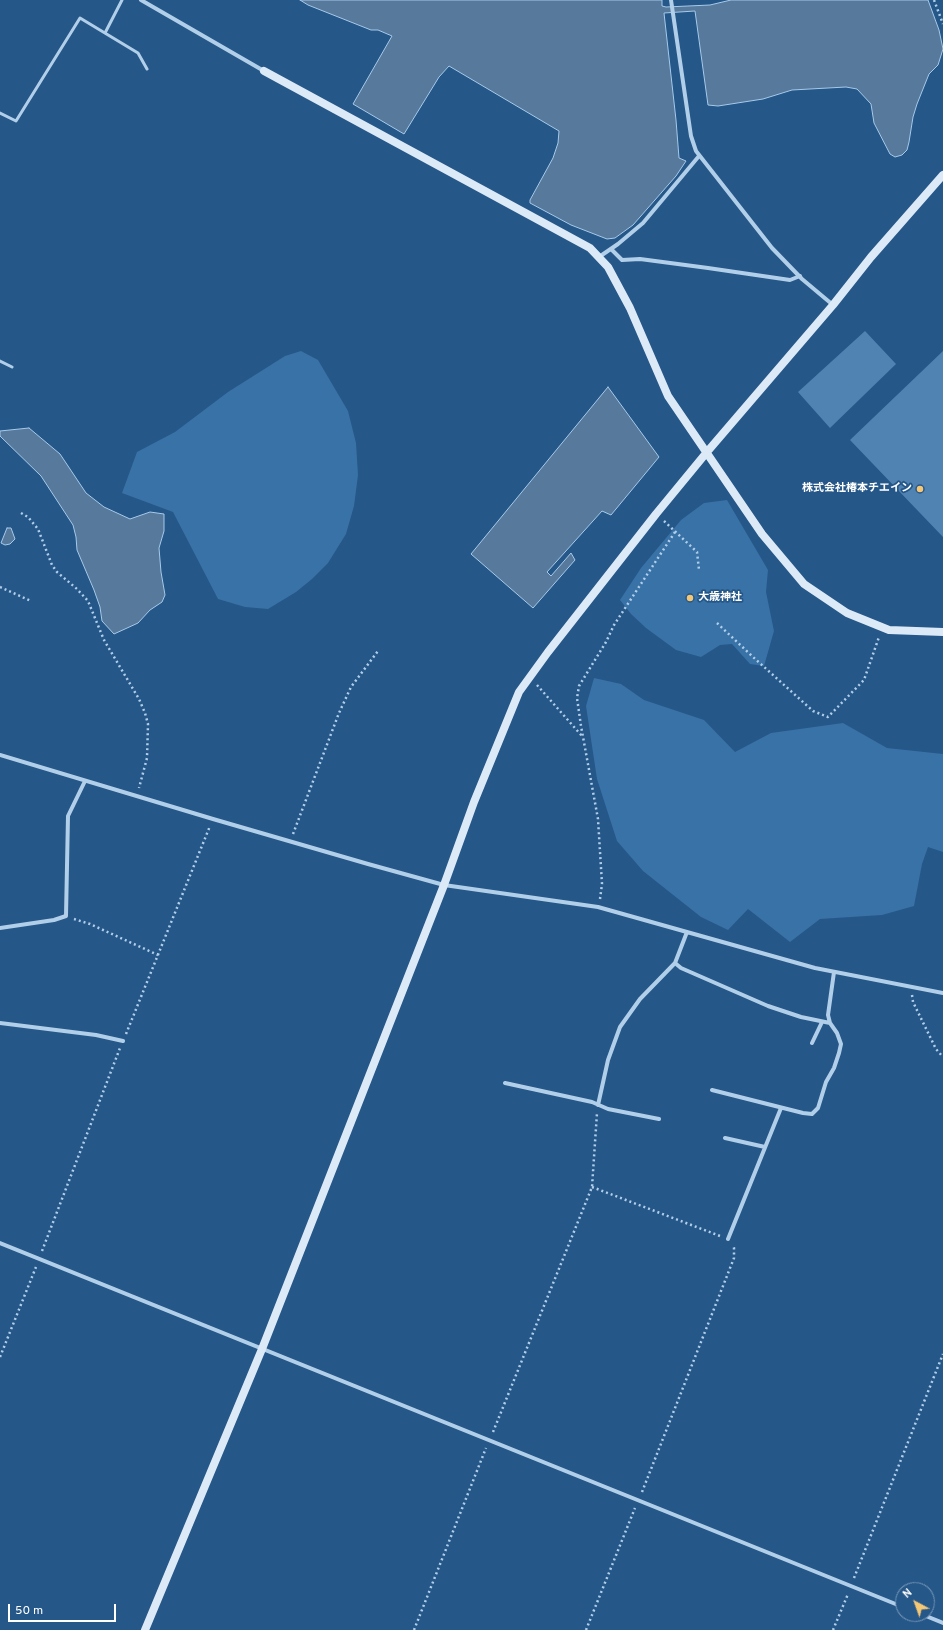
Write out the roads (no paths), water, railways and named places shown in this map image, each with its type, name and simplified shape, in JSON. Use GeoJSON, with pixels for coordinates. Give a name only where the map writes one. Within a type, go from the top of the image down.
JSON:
{"type":"FeatureCollection","features":[{"type":"Feature","properties":{"kind":"street"},"geometry":{"type":"LineString","coordinates":[[141,0],[264,72],[590,248],[608,267],[630,308],[668,396],[762,534],[804,584],[847,613],[889,630],[943,632]]}},
{"type":"Feature","properties":{"kind":"street"},"geometry":{"type":"LineString","coordinates":[[671,0],[691,136],[696,151],[772,248],[800,276],[833,305]]}},
{"type":"Feature","properties":{"kind":"street"},"geometry":{"type":"LineString","coordinates":[[599,256],[611,249],[643,223],[699,156]]}},
{"type":"Feature","properties":{"kind":"street"},"geometry":{"type":"LineString","coordinates":[[145,1630],[262,1349],[444,885],[474,802],[519,692],[548,652],[656,514],[833,305],[871,257],[943,175]]}},
{"type":"Feature","properties":{"kind":"street"},"geometry":{"type":"LineString","coordinates":[[611,249],[622,260],[640,259],[790,280],[800,276]]}},
{"type":"Feature","properties":{"kind":"street"},"geometry":{"type":"LineString","coordinates":[[0,755],[290,842],[444,885],[598,908],[815,968],[943,992]]}},
{"type":"Feature","properties":{"kind":"street"},"geometry":{"type":"LineString","coordinates":[[0,928],[54,920],[66,916],[68,816],[85,781]]}},
{"type":"Feature","properties":{"kind":"street"},"geometry":{"type":"LineString","coordinates":[[598,1105],[608,1060],[620,1027],[640,998],[675,963],[687,932]]}},
{"type":"Feature","properties":{"kind":"street"},"geometry":{"type":"LineString","coordinates":[[675,963],[681,968],[768,1006],[830,1023]]}},
{"type":"Feature","properties":{"kind":"street"},"geometry":{"type":"LineString","coordinates":[[712,1090],[781,1108],[812,1114],[818,1108],[826,1082],[834,1068],[841,1044],[837,1033],[830,1023],[828,1015],[834,972]]}},
{"type":"Feature","properties":{"kind":"street"},"geometry":{"type":"LineString","coordinates":[[812,1043],[822,1022]]}},
{"type":"Feature","properties":{"kind":"street"},"geometry":{"type":"LineString","coordinates":[[0,1023],[96,1035],[123,1041]]}},
{"type":"Feature","properties":{"kind":"street"},"geometry":{"type":"LineString","coordinates":[[505,1083],[592,1102],[598,1105],[659,1119]]}},
{"type":"Feature","properties":{"kind":"street"},"geometry":{"type":"LineString","coordinates":[[728,1239],[781,1108]]}},
{"type":"Feature","properties":{"kind":"street"},"geometry":{"type":"LineString","coordinates":[[725,1138],[765,1147]]}},
{"type":"Feature","properties":{"kind":"street"},"geometry":{"type":"LineString","coordinates":[[0,1243],[895,1604]]}},
{"type":"Feature","properties":{"kind":"lane"},"geometry":{"type":"LineString","coordinates":[[105,33],[122,0]]}},
{"type":"Feature","properties":{"kind":"lane"},"geometry":{"type":"LineString","coordinates":[[0,113],[16,121],[80,18],[138,53],[147,69]]}},
{"type":"Feature","properties":{"kind":"lane"},"geometry":{"type":"LineString","coordinates":[[0,361],[12,367]]}},
{"type":"Feature","properties":{"kind":"place","name":"株式会社椿本チエイン"},"geometry":{"type":"Point","coordinates":[920,489]}},
{"type":"Feature","properties":{"kind":"place","name":"大歳神社"},"geometry":{"type":"Point","coordinates":[690,598]}}]}
